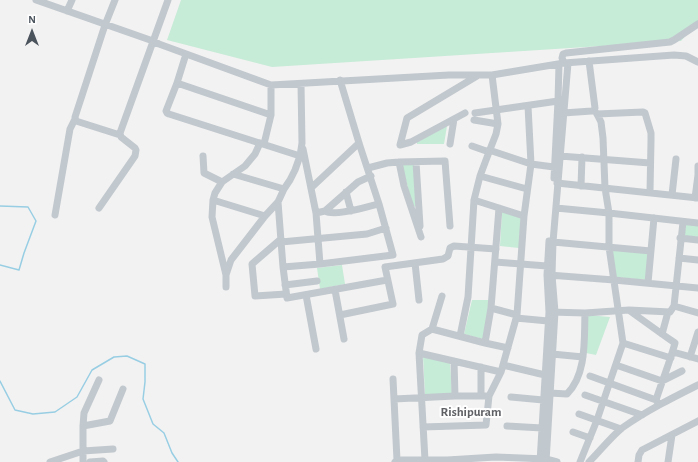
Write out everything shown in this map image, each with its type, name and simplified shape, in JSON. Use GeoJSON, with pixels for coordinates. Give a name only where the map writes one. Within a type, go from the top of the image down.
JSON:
{"type":"FeatureCollection","features":[{"type":"Feature","properties":{"kind":"street"},"geometry":{"type":"LineString","coordinates":[[36,0],[271,85],[340,80],[492,74],[564,63],[674,54],[686,56],[698,62]]}},
{"type":"Feature","properties":{"kind":"street"},"geometry":{"type":"LineString","coordinates":[[67,11],[72,0]]}},
{"type":"Feature","properties":{"kind":"street"},"geometry":{"type":"LineString","coordinates":[[55,215],[70,129],[75,120],[105,25],[115,0]]}},
{"type":"Feature","properties":{"kind":"street"},"geometry":{"type":"LineString","coordinates":[[120,135],[168,0]]}},
{"type":"Feature","properties":{"kind":"street"},"geometry":{"type":"LineString","coordinates":[[543,460],[550,393],[552,354],[550,275],[564,113],[564,63],[562,56],[566,53],[670,42],[698,24]]}},
{"type":"Feature","properties":{"kind":"street"},"geometry":{"type":"LineString","coordinates":[[186,54],[178,83],[166,111],[167,113],[300,156]]}},
{"type":"Feature","properties":{"kind":"street"},"geometry":{"type":"LineString","coordinates":[[580,462],[597,420],[624,343],[609,247],[609,213],[605,188],[604,138],[601,122],[595,108],[589,61]]}},
{"type":"Feature","properties":{"kind":"street"},"geometry":{"type":"LineString","coordinates":[[550,275],[547,266],[554,184],[558,101],[564,63]]}},
{"type":"Feature","properties":{"kind":"street"},"geometry":{"type":"LineString","coordinates":[[460,336],[468,297],[474,200],[480,176],[496,134],[498,124],[492,74]]}},
{"type":"Feature","properties":{"kind":"street"},"geometry":{"type":"LineString","coordinates":[[465,113],[412,142],[400,145],[407,118],[477,75]]}},
{"type":"Feature","properties":{"kind":"street"},"geometry":{"type":"LineString","coordinates":[[340,80],[359,143],[371,176],[395,265]]}},
{"type":"Feature","properties":{"kind":"street"},"geometry":{"type":"LineString","coordinates":[[178,83],[271,115]]}},
{"type":"Feature","properties":{"kind":"street"},"geometry":{"type":"LineString","coordinates":[[226,275],[231,260],[265,216],[278,202],[295,170],[300,156],[302,143],[301,84]]}},
{"type":"Feature","properties":{"kind":"street"},"geometry":{"type":"LineString","coordinates":[[226,287],[226,275],[212,218],[213,200],[215,193],[222,182],[245,166],[262,143],[271,115],[271,85]]}},
{"type":"Feature","properties":{"kind":"street"},"geometry":{"type":"LineString","coordinates":[[498,124],[475,116],[558,101]]}},
{"type":"Feature","properties":{"kind":"street"},"geometry":{"type":"LineString","coordinates":[[423,427],[489,425],[489,396],[502,369],[516,317],[524,216],[531,164],[528,106]]}},
{"type":"Feature","properties":{"kind":"street"},"geometry":{"type":"LineString","coordinates":[[564,113],[592,111],[645,113],[651,141],[650,192]]}},
{"type":"Feature","properties":{"kind":"street"},"geometry":{"type":"LineString","coordinates":[[450,144],[454,119]]}},
{"type":"Feature","properties":{"kind":"street"},"geometry":{"type":"LineString","coordinates":[[75,120],[120,135],[136,150],[135,156],[99,208]]}},
{"type":"Feature","properties":{"kind":"street"},"geometry":{"type":"LineString","coordinates":[[302,143],[316,213],[320,264]]}},
{"type":"Feature","properties":{"kind":"street"},"geometry":{"type":"LineString","coordinates":[[311,188],[359,143]]}},
{"type":"Feature","properties":{"kind":"street"},"geometry":{"type":"LineString","coordinates":[[472,146],[531,164],[554,166]]}},
{"type":"Feature","properties":{"kind":"street"},"geometry":{"type":"LineString","coordinates":[[203,156],[204,173],[222,182]]}},
{"type":"Feature","properties":{"kind":"street"},"geometry":{"type":"LineString","coordinates":[[560,156],[650,163]]}},
{"type":"Feature","properties":{"kind":"street"},"geometry":{"type":"LineString","coordinates":[[581,186],[582,157]]}},
{"type":"Feature","properties":{"kind":"street"},"geometry":{"type":"LineString","coordinates":[[672,195],[676,159]]}},
{"type":"Feature","properties":{"kind":"street"},"geometry":{"type":"LineString","coordinates":[[368,168],[387,163],[445,161],[450,226]]}},
{"type":"Feature","properties":{"kind":"street"},"geometry":{"type":"LineString","coordinates":[[399,162],[404,186],[421,237],[416,162]]}},
{"type":"Feature","properties":{"kind":"street"},"geometry":{"type":"LineString","coordinates":[[558,183],[697,198],[698,166]]}},
{"type":"Feature","properties":{"kind":"street"},"geometry":{"type":"LineString","coordinates":[[233,174],[284,189]]}},
{"type":"Feature","properties":{"kind":"street"},"geometry":{"type":"LineString","coordinates":[[316,213],[325,211],[358,182],[371,176]]}},
{"type":"Feature","properties":{"kind":"street"},"geometry":{"type":"LineString","coordinates":[[480,176],[527,189]]}},
{"type":"Feature","properties":{"kind":"street"},"geometry":{"type":"LineString","coordinates":[[346,192],[351,211]]}},
{"type":"Feature","properties":{"kind":"street"},"geometry":{"type":"LineString","coordinates":[[213,200],[265,216]]}},
{"type":"Feature","properties":{"kind":"street"},"geometry":{"type":"LineString","coordinates":[[474,200],[524,216]]}},
{"type":"Feature","properties":{"kind":"street"},"geometry":{"type":"LineString","coordinates":[[278,202],[287,298],[387,280]]}},
{"type":"Feature","properties":{"kind":"street"},"geometry":{"type":"LineString","coordinates":[[325,211],[329,213],[351,211],[379,204]]}},
{"type":"Feature","properties":{"kind":"street"},"geometry":{"type":"LineString","coordinates":[[485,343],[491,308],[500,208]]}},
{"type":"Feature","properties":{"kind":"street"},"geometry":{"type":"LineString","coordinates":[[556,208],[698,223]]}},
{"type":"Feature","properties":{"kind":"street"},"geometry":{"type":"LineString","coordinates":[[648,283],[654,218]]}},
{"type":"Feature","properties":{"kind":"street"},"geometry":{"type":"LineString","coordinates":[[662,334],[668,312],[670,312],[674,306],[682,222]]}},
{"type":"Feature","properties":{"kind":"street"},"geometry":{"type":"LineString","coordinates":[[286,294],[255,296],[252,264],[281,241],[367,234],[386,228]]}},
{"type":"Feature","properties":{"kind":"street"},"geometry":{"type":"LineString","coordinates":[[680,238],[698,240]]}},
{"type":"Feature","properties":{"kind":"street"},"geometry":{"type":"LineString","coordinates":[[553,242],[651,251]]}},
{"type":"Feature","properties":{"kind":"street"},"geometry":{"type":"LineString","coordinates":[[340,315],[393,304],[385,266],[446,258],[452,246],[496,249]]}},
{"type":"Feature","properties":{"kind":"street"},"geometry":{"type":"LineString","coordinates":[[283,267],[393,255]]}},
{"type":"Feature","properties":{"kind":"street"},"geometry":{"type":"LineString","coordinates":[[679,258],[698,260]]}},
{"type":"Feature","properties":{"kind":"street"},"geometry":{"type":"LineString","coordinates":[[495,262],[547,266]]}},
{"type":"Feature","properties":{"kind":"street"},"geometry":{"type":"LineString","coordinates":[[414,263],[419,300]]}},
{"type":"Feature","properties":{"kind":"street"},"geometry":{"type":"LineString","coordinates":[[550,275],[698,288]]}},
{"type":"Feature","properties":{"kind":"street"},"geometry":{"type":"LineString","coordinates":[[285,285],[317,281]]}},
{"type":"Feature","properties":{"kind":"street"},"geometry":{"type":"LineString","coordinates":[[335,290],[344,339]]}},
{"type":"Feature","properties":{"kind":"street"},"geometry":{"type":"LineString","coordinates":[[306,295],[316,349]]}},
{"type":"Feature","properties":{"kind":"street"},"geometry":{"type":"LineString","coordinates":[[425,460],[419,353],[422,335],[432,328],[442,296]]}},
{"type":"Feature","properties":{"kind":"street"},"geometry":{"type":"LineString","coordinates":[[674,306],[698,313]]}},
{"type":"Feature","properties":{"kind":"street"},"geometry":{"type":"LineString","coordinates":[[491,308],[516,317],[548,321]]}},
{"type":"Feature","properties":{"kind":"street"},"geometry":{"type":"LineString","coordinates":[[552,312],[585,313],[629,310],[668,312]]}},
{"type":"Feature","properties":{"kind":"street"},"geometry":{"type":"LineString","coordinates":[[629,310],[675,343],[662,381],[657,402]]}},
{"type":"Feature","properties":{"kind":"street"},"geometry":{"type":"LineString","coordinates":[[543,460],[542,428],[548,321],[552,312]]}},
{"type":"Feature","properties":{"kind":"street"},"geometry":{"type":"LineString","coordinates":[[550,393],[567,394],[575,385],[580,372],[583,357],[585,313]]}},
{"type":"Feature","properties":{"kind":"street"},"geometry":{"type":"LineString","coordinates":[[432,328],[508,348]]}},
{"type":"Feature","properties":{"kind":"street"},"geometry":{"type":"LineString","coordinates":[[690,357],[698,332]]}},
{"type":"Feature","properties":{"kind":"street"},"geometry":{"type":"LineString","coordinates":[[624,343],[672,355],[698,359]]}},
{"type":"Feature","properties":{"kind":"street"},"geometry":{"type":"LineString","coordinates":[[419,353],[481,367],[545,375]]}},
{"type":"Feature","properties":{"kind":"street"},"geometry":{"type":"LineString","coordinates":[[552,354],[583,357]]}},
{"type":"Feature","properties":{"kind":"street"},"geometry":{"type":"LineString","coordinates":[[454,361],[455,396]]}},
{"type":"Feature","properties":{"kind":"street"},"geometry":{"type":"LineString","coordinates":[[616,365],[662,381],[682,371]]}},
{"type":"Feature","properties":{"kind":"street"},"geometry":{"type":"LineString","coordinates":[[481,367],[481,396]]}},
{"type":"Feature","properties":{"kind":"street"},"geometry":{"type":"LineString","coordinates":[[590,376],[657,402]]}},
{"type":"Feature","properties":{"kind":"street"},"geometry":{"type":"LineString","coordinates":[[393,379],[396,461],[447,461],[496,457],[557,462]]}},
{"type":"Feature","properties":{"kind":"street"},"geometry":{"type":"LineString","coordinates":[[83,462],[84,413],[99,380]]}},
{"type":"Feature","properties":{"kind":"street"},"geometry":{"type":"LineString","coordinates":[[589,462],[621,429],[642,415],[657,402],[698,385]]}},
{"type":"Feature","properties":{"kind":"street"},"geometry":{"type":"LineString","coordinates":[[83,426],[110,421],[123,389]]}},
{"type":"Feature","properties":{"kind":"street"},"geometry":{"type":"LineString","coordinates":[[585,395],[642,415]]}},
{"type":"Feature","properties":{"kind":"street"},"geometry":{"type":"LineString","coordinates":[[394,399],[489,396]]}},
{"type":"Feature","properties":{"kind":"street"},"geometry":{"type":"LineString","coordinates":[[511,397],[544,400]]}},
{"type":"Feature","properties":{"kind":"street"},"geometry":{"type":"LineString","coordinates":[[579,414],[621,429]]}},
{"type":"Feature","properties":{"kind":"street"},"geometry":{"type":"LineString","coordinates":[[638,462],[639,455],[642,450],[698,421]]}},
{"type":"Feature","properties":{"kind":"street"},"geometry":{"type":"LineString","coordinates":[[508,426],[542,428]]}},
{"type":"Feature","properties":{"kind":"street"},"geometry":{"type":"LineString","coordinates":[[573,432],[590,438]]}},
{"type":"Feature","properties":{"kind":"street"},"geometry":{"type":"LineString","coordinates":[[668,462],[672,435]]}},
{"type":"Feature","properties":{"kind":"street"},"geometry":{"type":"LineString","coordinates":[[50,462],[83,451],[113,449]]}},
{"type":"Feature","properties":{"kind":"street"},"geometry":{"type":"LineString","coordinates":[[90,462],[104,462]]}},
{"type":"Feature","properties":{"kind":"green space"},"geometry":{"type":"Polygon","coordinates":[[[181,0],[698,0],[698,22],[681,41],[272,67],[167,40],[181,0]]]}},
{"type":"Feature","properties":{"kind":"green space"},"geometry":{"type":"Polygon","coordinates":[[[447,126],[444,144],[417,144],[417,142],[447,126]]]}},
{"type":"Feature","properties":{"kind":"green space"},"geometry":{"type":"Polygon","coordinates":[[[414,164],[417,206],[413,207],[402,165],[414,164]]]}},
{"type":"Feature","properties":{"kind":"green space"},"geometry":{"type":"Polygon","coordinates":[[[502,211],[521,216],[519,248],[500,246],[502,211]]]}},
{"type":"Feature","properties":{"kind":"green space"},"geometry":{"type":"Polygon","coordinates":[[[686,224],[698,225],[698,237],[684,236],[686,224]]]}},
{"type":"Feature","properties":{"kind":"green space"},"geometry":{"type":"Polygon","coordinates":[[[612,250],[648,253],[646,280],[615,277],[612,250]]]}},
{"type":"Feature","properties":{"kind":"green space"},"geometry":{"type":"Polygon","coordinates":[[[342,265],[345,284],[320,289],[317,268],[342,265]]]}},
{"type":"Feature","properties":{"kind":"green space"},"geometry":{"type":"Polygon","coordinates":[[[472,300],[490,300],[483,339],[464,334],[472,300]]]}},
{"type":"Feature","properties":{"kind":"green space"},"geometry":{"type":"Polygon","coordinates":[[[587,315],[610,317],[596,355],[586,353],[587,315]]]}},
{"type":"Feature","properties":{"kind":"green space"},"geometry":{"type":"Polygon","coordinates":[[[423,356],[450,362],[452,394],[425,395],[423,356]]]}},
{"type":"Feature","properties":{"kind":"waterway"},"geometry":{"type":"LineString","coordinates":[[0,206],[28,207],[36,221],[19,270],[0,265]]}},
{"type":"Feature","properties":{"kind":"waterway"},"geometry":{"type":"LineString","coordinates":[[0,381],[15,410],[33,414],[55,412],[77,397],[92,370],[114,357],[127,356],[145,364],[143,399],[153,424],[164,433],[172,453],[178,462]]}},
{"type":"Feature","properties":{"kind":"district","name":"Rishipuram"},"geometry":{"type":"Point","coordinates":[471,412]}}]}
